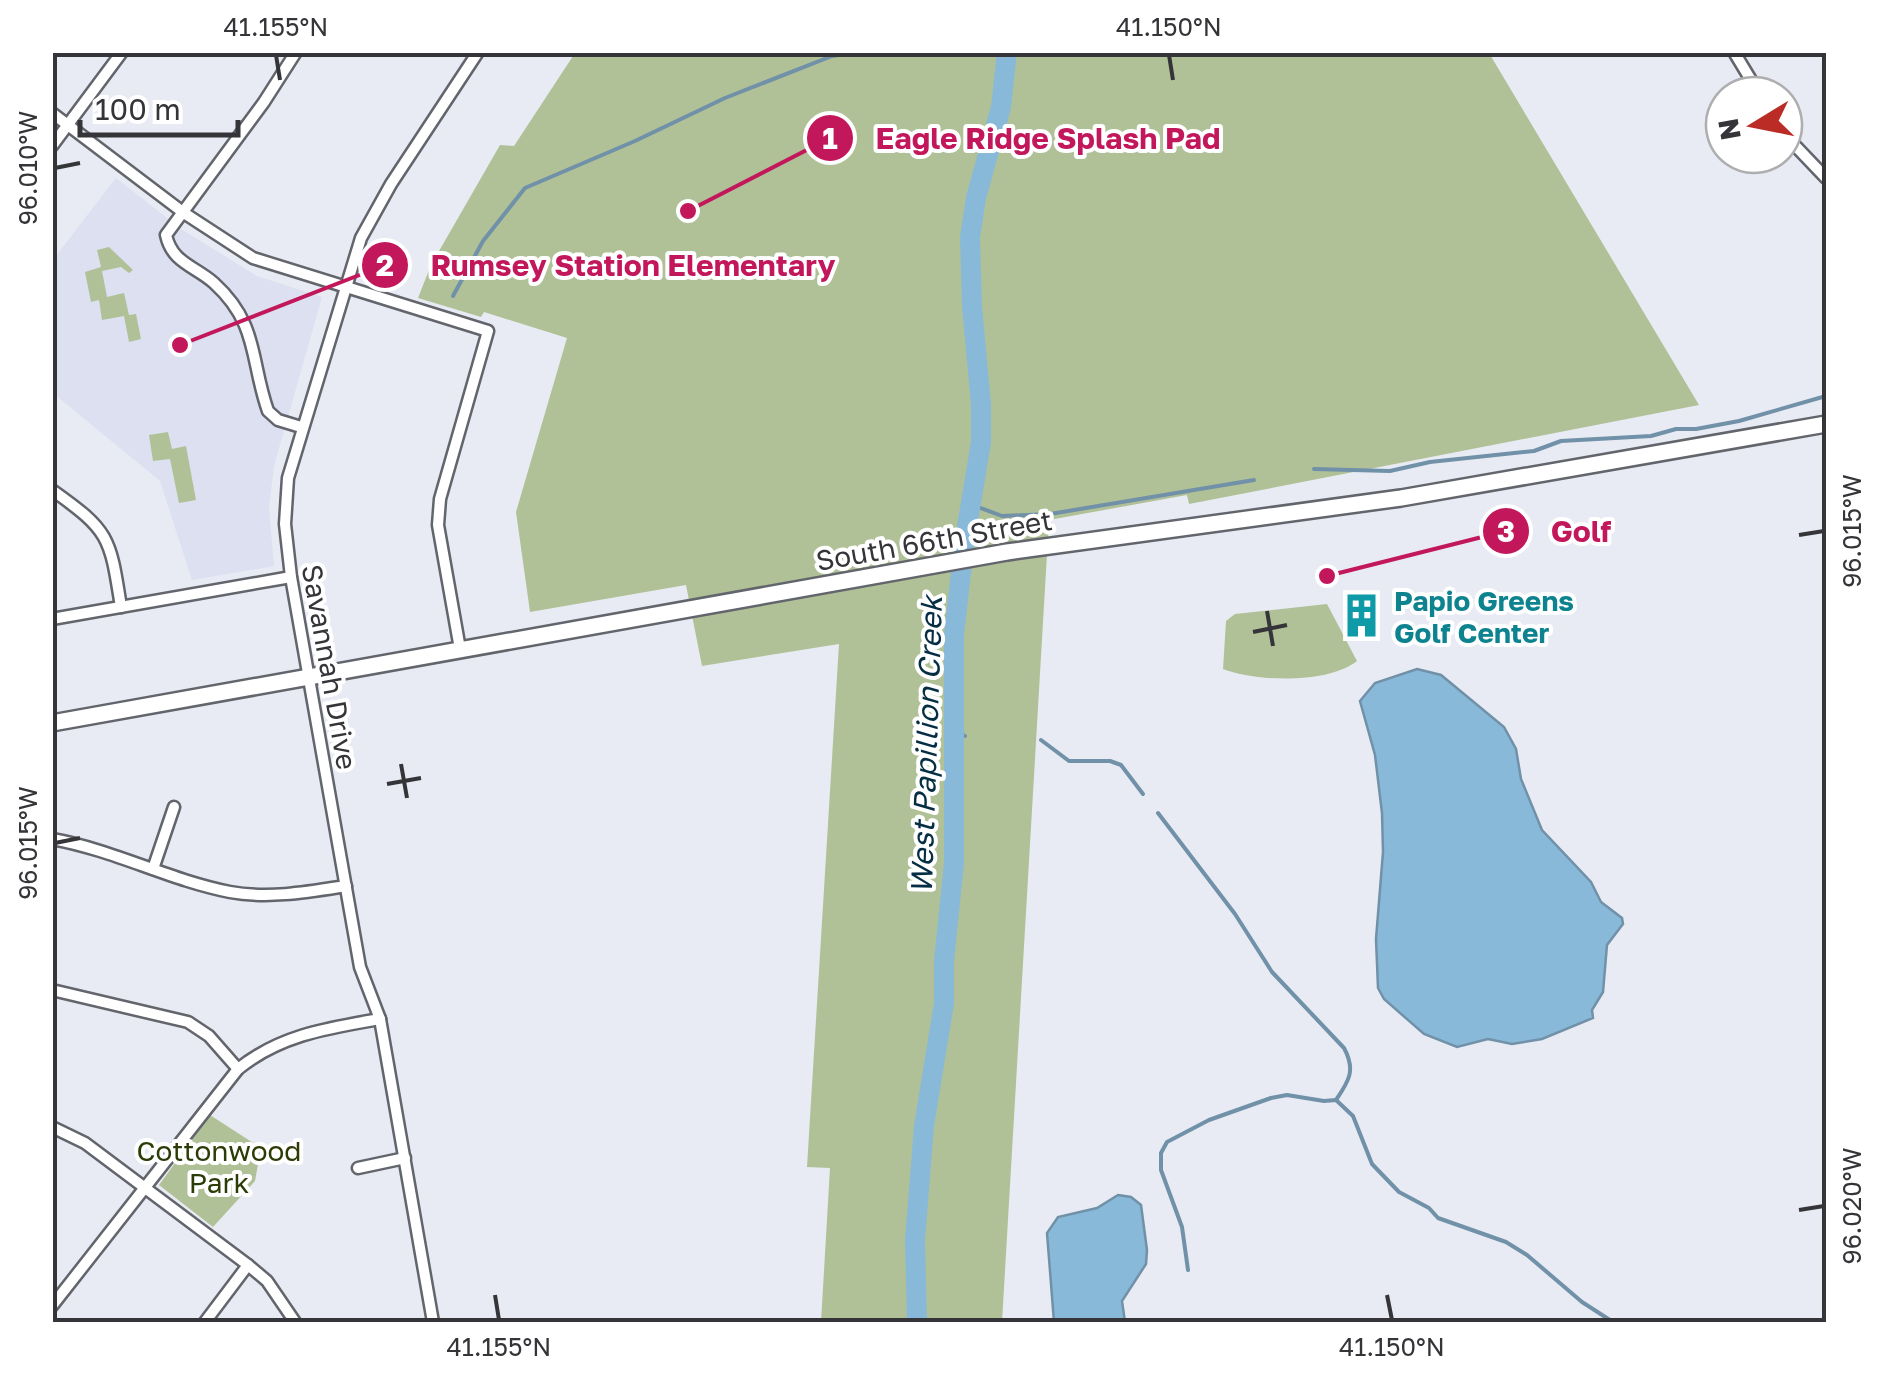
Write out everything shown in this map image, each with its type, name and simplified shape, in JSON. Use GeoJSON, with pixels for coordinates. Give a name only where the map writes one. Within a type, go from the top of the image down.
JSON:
{"type":"FeatureCollection","features":[{"type":"Feature","properties":{"kind":"street"},"geometry":{"type":"LineString","coordinates":[[52,146],[122,52]]}},
{"type":"Feature","properties":{"kind":"street"},"geometry":{"type":"LineString","coordinates":[[296,52],[166,236],[175,258],[213,282],[239,310],[250,334],[268,412],[278,420],[301,427]]}},
{"type":"Feature","properties":{"kind":"street","name":"Savannah Drive"},"geometry":{"type":"LineString","coordinates":[[434,1322],[380,1019],[360,967],[290,577],[285,524],[288,478],[301,427],[361,238],[391,184],[478,52]]}},
{"type":"Feature","properties":{"kind":"street"},"geometry":{"type":"LineString","coordinates":[[1734,52],[1748,75]]}},
{"type":"Feature","properties":{"kind":"street"},"geometry":{"type":"LineString","coordinates":[[52,113],[184,212],[253,258],[488,331],[440,499],[438,525],[460,649]]}},
{"type":"Feature","properties":{"kind":"street"},"geometry":{"type":"LineString","coordinates":[[1804,155],[1826,178]]}},
{"type":"Feature","properties":{"kind":"street","name":"South 66th Street"},"geometry":{"type":"LineString","coordinates":[[52,722],[1007,552],[1401,498],[1826,424]]}},
{"type":"Feature","properties":{"kind":"street"},"geometry":{"type":"LineString","coordinates":[[52,490],[91,518],[105,536],[121,607]]}},
{"type":"Feature","properties":{"kind":"street"},"geometry":{"type":"LineString","coordinates":[[52,619],[290,577]]}},
{"type":"Feature","properties":{"kind":"street"},"geometry":{"type":"LineString","coordinates":[[153,869],[174,807]]}},
{"type":"Feature","properties":{"kind":"street"},"geometry":{"type":"LineString","coordinates":[[52,839],[112,853],[231,892],[295,894],[346,886]]}},
{"type":"Feature","properties":{"kind":"street"},"geometry":{"type":"LineString","coordinates":[[52,990],[188,1022],[209,1036],[238,1068]]}},
{"type":"Feature","properties":{"kind":"street"},"geometry":{"type":"LineString","coordinates":[[52,1306],[238,1068],[270,1046],[290,1038],[380,1019]]}},
{"type":"Feature","properties":{"kind":"street"},"geometry":{"type":"LineString","coordinates":[[52,1127],[85,1143],[248,1265],[267,1281],[295,1322]]}},
{"type":"Feature","properties":{"kind":"street"},"geometry":{"type":"LineString","coordinates":[[358,1168],[405,1158]]}},
{"type":"Feature","properties":{"kind":"street"},"geometry":{"type":"LineString","coordinates":[[204,1322],[248,1265]]}},
{"type":"Feature","properties":{"kind":"street"},"geometry":{"type":"LineString","coordinates":[[52,1282],[64,1290]]}},
{"type":"Feature","properties":{"kind":"shaded area"},"geometry":{"type":"Polygon","coordinates":[[[116,178],[181,229],[257,276],[322,297],[274,466],[269,508],[274,566],[192,580],[160,481],[53,393],[52,261],[116,178]]]}},
{"type":"Feature","properties":{"kind":"green space"},"geometry":{"type":"Polygon","coordinates":[[[575,53],[1489,53],[1699,405],[1189,504],[1187,495],[1049,520],[1002,1322],[821,1322],[830,1168],[807,1167],[839,644],[702,666],[686,585],[530,612],[516,512],[567,338],[484,312],[481,317],[418,298],[431,265],[500,145],[514,146],[575,53]]]}},
{"type":"Feature","properties":{"kind":"green space"},"geometry":{"type":"Polygon","coordinates":[[[109,247],[133,270],[129,273],[121,267],[102,271],[107,297],[124,293],[129,315],[136,314],[141,339],[129,342],[124,316],[102,320],[99,300],[91,302],[85,272],[101,267],[97,250],[109,247]]]}},
{"type":"Feature","properties":{"kind":"green space"},"geometry":{"type":"Polygon","coordinates":[[[168,432],[172,449],[186,446],[196,500],[179,503],[170,459],[153,461],[149,435],[168,432]]]}},
{"type":"Feature","properties":{"kind":"green space"},"geometry":{"type":"Polygon","coordinates":[[[1327,604],[1357,661],[1328,674],[1292,679],[1223,669],[1226,621],[1235,614],[1327,604]]]}},
{"type":"Feature","properties":{"kind":"green space","name":"Cottonwood Park"},"geometry":{"type":"Polygon","coordinates":[[[210,1115],[261,1148],[255,1181],[213,1227],[159,1185],[210,1115]]]}},
{"type":"Feature","properties":{"kind":"water"},"geometry":{"type":"Polygon","coordinates":[[[1417,669],[1441,675],[1504,727],[1516,749],[1521,779],[1542,830],[1591,882],[1601,902],[1622,918],[1623,924],[1607,945],[1603,992],[1592,1010],[1593,1018],[1542,1039],[1512,1044],[1488,1039],[1457,1047],[1424,1034],[1384,999],[1378,988],[1376,939],[1382,813],[1375,755],[1360,701],[1375,683],[1417,669]]]}},
{"type":"Feature","properties":{"kind":"water"},"geometry":{"type":"Polygon","coordinates":[[[1118,1195],[1131,1197],[1141,1205],[1147,1250],[1146,1264],[1122,1301],[1125,1322],[1054,1322],[1047,1233],[1058,1217],[1097,1208],[1118,1195]]]}},
{"type":"Feature","properties":{"kind":"waterway"},"geometry":{"type":"LineString","coordinates":[[453,296],[483,241],[525,188],[725,98],[832,56],[860,52]]}},
{"type":"Feature","properties":{"kind":"waterway","name":"West Papillion Creek"},"geometry":{"type":"LineString","coordinates":[[917,1322],[915,1240],[924,1126],[944,1003],[954,863],[954,635],[981,442],[970,237],[976,198],[1001,107],[1007,52]]}},
{"type":"Feature","properties":{"kind":"waterway"},"geometry":{"type":"LineString","coordinates":[[1314,469],[1390,471],[1430,462],[1534,451],[1561,441],[1651,436],[1739,421],[1826,396]]}},
{"type":"Feature","properties":{"kind":"waterway"},"geometry":{"type":"LineString","coordinates":[[970,504],[1002,516],[1050,514],[1254,480]]}},
{"type":"Feature","properties":{"kind":"waterway"},"geometry":{"type":"LineString","coordinates":[[954,731],[965,736]]}},
{"type":"Feature","properties":{"kind":"waterway"},"geometry":{"type":"LineString","coordinates":[[1041,740],[1069,761],[1110,761],[1121,765],[1143,794]]}},
{"type":"Feature","properties":{"kind":"waterway"},"geometry":{"type":"LineString","coordinates":[[1158,813],[1235,914],[1272,972],[1344,1048],[1350,1063],[1349,1075],[1336,1100]]}},
{"type":"Feature","properties":{"kind":"waterway"},"geometry":{"type":"LineString","coordinates":[[1188,1270],[1182,1227],[1161,1170],[1161,1153],[1167,1142],[1209,1120],[1271,1098],[1287,1095],[1336,1100],[1353,1116],[1372,1164],[1399,1192],[1429,1208],[1438,1218],[1506,1242],[1613,1322]]}},
{"type":"Feature","properties":{"kind":"place","name":"Eagle Ridge Splash Pad"},"geometry":{"type":"Point","coordinates":[688,211]}},
{"type":"Feature","properties":{"kind":"place","name":"Rumsey Station Elementary"},"geometry":{"type":"Point","coordinates":[180,345]}},
{"type":"Feature","properties":{"kind":"place","name":"Golf"},"geometry":{"type":"Point","coordinates":[1327,576]}},
{"type":"Feature","properties":{"kind":"place","name":"Papio Greens Golf Center"},"geometry":{"type":"Point","coordinates":[1361,616]}}]}
